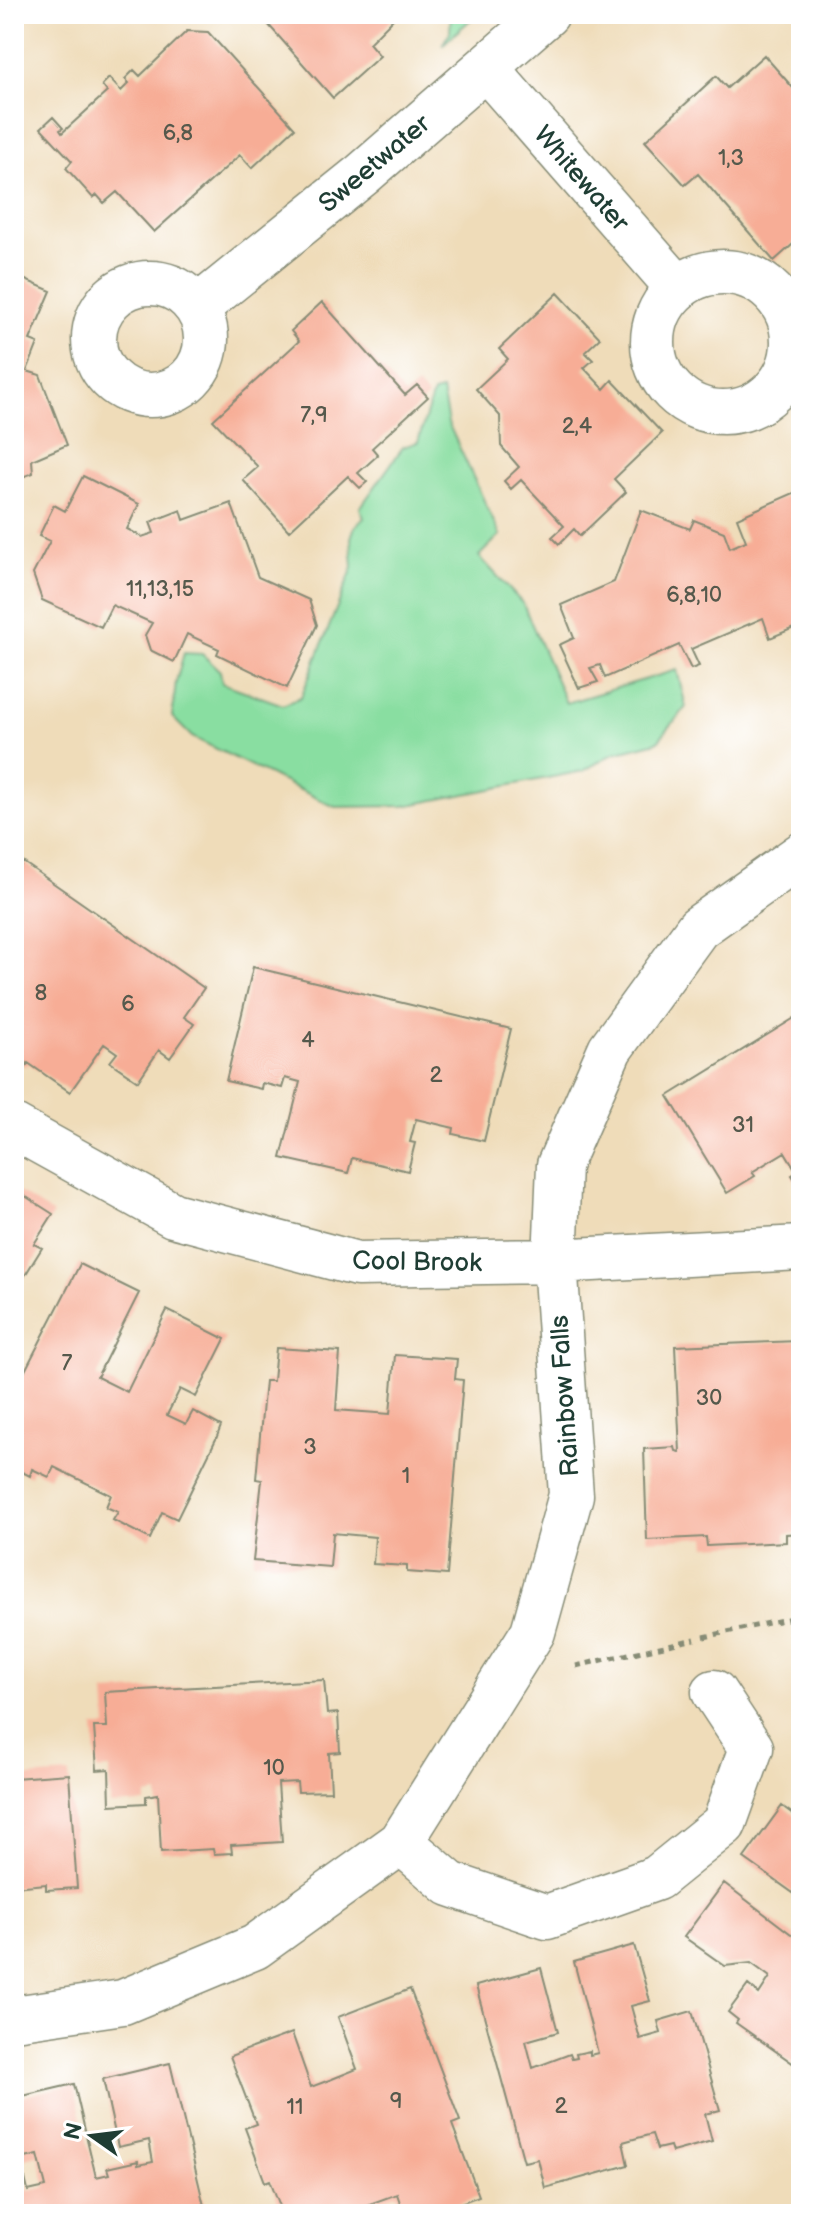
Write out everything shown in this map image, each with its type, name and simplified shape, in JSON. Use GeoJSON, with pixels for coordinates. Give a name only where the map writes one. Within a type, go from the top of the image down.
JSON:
{"type":"FeatureCollection","features":[{"type":"Feature","properties":{"kind":"street","name":"Sweetwater"},"geometry":{"type":"LineString","coordinates":[[197,308],[363,174],[547,14]]}},
{"type":"Feature","properties":{"kind":"street","name":"Whitewater"},"geometry":{"type":"LineString","coordinates":[[486,68],[678,288]]}},
{"type":"Feature","properties":{"kind":"street","name":"Rainbow Falls"},"geometry":{"type":"LineString","coordinates":[[14,2018],[123,2002],[255,1947],[401,1842],[533,1632],[571,1495],[555,1261],[559,1165],[610,1049],[698,928],[801,855]]}},
{"type":"Feature","properties":{"kind":"street","name":"Cool Brook"},"geometry":{"type":"LineString","coordinates":[[14,1127],[173,1215],[357,1264],[555,1261],[801,1248]]}},
{"type":"Feature","properties":{"kind":"street"},"geometry":{"type":"LineString","coordinates":[[401,1842],[450,1884],[547,1917],[657,1878],[724,1824],[751,1748],[714,1692]]}},
{"type":"Feature","properties":{"kind":"path"},"geometry":{"type":"LineString","coordinates":[[519,1653],[570,1667],[801,1616]]}},
{"type":"Feature","properties":{"kind":"green space"},"geometry":{"type":"Polygon","coordinates":[[[451,14],[477,14],[442,45],[450,32],[451,14]]]}},
{"type":"Feature","properties":{"kind":"green space"},"geometry":{"type":"Polygon","coordinates":[[[442,391],[448,423],[500,535],[479,556],[523,604],[566,703],[677,670],[686,707],[657,742],[614,753],[583,771],[404,806],[335,807],[192,737],[172,717],[176,682],[184,653],[202,654],[220,671],[222,683],[283,705],[301,697],[353,567],[351,538],[355,526],[364,518],[360,508],[403,447],[418,442],[433,393],[442,391]]]}},
{"type":"Feature","properties":{"kind":"building"},"geometry":{"type":"Polygon","coordinates":[[[259,14],[398,14],[369,43],[380,56],[333,98],[259,14]]]}},
{"type":"Feature","properties":{"kind":"building"},"geometry":{"type":"Polygon","coordinates":[[[187,31],[208,32],[295,128],[252,168],[240,155],[154,232],[117,192],[104,203],[97,195],[93,198],[66,168],[72,161],[41,128],[53,117],[63,128],[60,130],[62,133],[107,92],[102,85],[109,78],[121,91],[129,83],[125,79],[134,70],[140,76],[187,31]]]}},
{"type":"Feature","properties":{"kind":"building"},"geometry":{"type":"Polygon","coordinates":[[[764,55],[801,97],[801,237],[774,261],[698,174],[685,185],[645,141],[716,76],[727,88],[764,55]]]}},
{"type":"Feature","properties":{"kind":"building"},"geometry":{"type":"Polygon","coordinates":[[[14,275],[51,291],[30,340],[38,343],[27,371],[40,375],[67,445],[32,460],[33,473],[14,480],[14,275]]]}},
{"type":"Feature","properties":{"kind":"building"},"geometry":{"type":"Polygon","coordinates":[[[558,293],[600,338],[585,352],[593,360],[584,368],[604,389],[612,380],[662,433],[614,479],[626,492],[580,536],[574,529],[559,544],[552,537],[564,526],[521,480],[511,489],[504,481],[519,467],[501,446],[500,416],[476,389],[508,359],[499,349],[558,293]]]}},
{"type":"Feature","properties":{"kind":"building"},"geometry":{"type":"Polygon","coordinates":[[[322,302],[405,395],[417,385],[428,397],[372,448],[378,455],[358,473],[367,482],[360,488],[348,476],[289,531],[243,480],[258,467],[213,420],[299,341],[291,331],[322,302]]]}},
{"type":"Feature","properties":{"kind":"building"},"geometry":{"type":"Polygon","coordinates":[[[83,476],[139,504],[127,529],[142,537],[154,533],[150,522],[181,510],[184,520],[231,503],[258,577],[309,600],[317,625],[287,688],[217,654],[219,649],[187,634],[174,662],[150,650],[145,635],[152,623],[112,605],[101,627],[42,600],[33,574],[50,541],[39,536],[54,505],[65,511],[83,476]]]}},
{"type":"Feature","properties":{"kind":"building"},"geometry":{"type":"Polygon","coordinates":[[[796,492],[801,503],[801,625],[770,638],[763,618],[691,649],[699,666],[691,669],[679,645],[605,678],[600,665],[590,668],[598,682],[579,688],[559,645],[574,638],[561,605],[614,582],[641,510],[690,529],[694,520],[724,532],[730,548],[746,541],[737,518],[796,492]]]}},
{"type":"Feature","properties":{"kind":"building"},"geometry":{"type":"Polygon","coordinates":[[[23,862],[204,988],[184,1017],[194,1024],[170,1058],[159,1050],[138,1081],[110,1062],[117,1053],[104,1044],[70,1092],[28,1063],[26,1067],[14,1058],[14,876],[23,862]]]}},
{"type":"Feature","properties":{"kind":"building"},"geometry":{"type":"Polygon","coordinates":[[[253,967],[511,1029],[484,1141],[453,1134],[454,1128],[416,1119],[410,1142],[415,1143],[408,1171],[352,1158],[348,1173],[281,1158],[300,1082],[285,1078],[282,1088],[262,1083],[261,1089],[226,1081],[253,967]]]}},
{"type":"Feature","properties":{"kind":"building"},"geometry":{"type":"Polygon","coordinates":[[[801,1014],[801,1189],[792,1175],[797,1172],[785,1152],[752,1172],[755,1176],[727,1193],[668,1096],[801,1014]]]}},
{"type":"Feature","properties":{"kind":"building"},"geometry":{"type":"Polygon","coordinates":[[[14,1189],[53,1214],[34,1244],[42,1248],[14,1293],[14,1189]]]}},
{"type":"Feature","properties":{"kind":"building"},"geometry":{"type":"Polygon","coordinates":[[[80,1264],[139,1293],[97,1377],[127,1392],[167,1310],[225,1339],[196,1397],[180,1389],[167,1415],[186,1424],[193,1411],[221,1426],[177,1519],[162,1512],[150,1539],[113,1520],[118,1512],[106,1507],[111,1495],[54,1467],[49,1477],[32,1469],[30,1476],[14,1468],[14,1392],[80,1264]]]}},
{"type":"Feature","properties":{"kind":"building"},"geometry":{"type":"Polygon","coordinates":[[[798,1341],[801,1533],[786,1534],[786,1542],[707,1546],[706,1537],[647,1540],[644,1449],[675,1447],[680,1452],[675,1346],[798,1341]]]}},
{"type":"Feature","properties":{"kind":"building"},"geometry":{"type":"Polygon","coordinates":[[[276,1348],[340,1352],[336,1410],[390,1414],[395,1355],[457,1359],[455,1379],[463,1380],[447,1575],[407,1572],[407,1566],[373,1564],[375,1537],[333,1533],[330,1567],[253,1561],[262,1480],[256,1479],[265,1381],[273,1381],[276,1348]]]}},
{"type":"Feature","properties":{"kind":"building"},"geometry":{"type":"Polygon","coordinates":[[[324,1680],[327,1714],[338,1713],[340,1752],[329,1753],[331,1791],[298,1792],[297,1782],[278,1783],[282,1842],[231,1845],[232,1853],[214,1854],[213,1849],[161,1852],[158,1794],[146,1796],[146,1803],[110,1805],[109,1769],[97,1770],[94,1727],[107,1727],[105,1692],[324,1680]]]}},
{"type":"Feature","properties":{"kind":"building"},"geometry":{"type":"Polygon","coordinates":[[[69,1774],[77,1888],[46,1890],[46,1884],[14,1887],[14,1778],[69,1774]]]}},
{"type":"Feature","properties":{"kind":"building"},"geometry":{"type":"Polygon","coordinates":[[[782,1806],[801,1820],[801,1888],[796,1895],[744,1858],[782,1806]]]}},
{"type":"Feature","properties":{"kind":"building"},"geometry":{"type":"Polygon","coordinates":[[[724,1883],[799,1940],[801,1937],[801,2069],[736,2023],[738,2020],[728,2012],[748,1985],[759,1994],[770,1977],[751,1963],[725,1966],[684,1937],[724,1883]]]}},
{"type":"Feature","properties":{"kind":"building"},"geometry":{"type":"Polygon","coordinates":[[[634,1945],[650,2001],[631,2006],[640,2039],[661,2033],[658,2021],[692,2011],[720,2110],[705,2114],[712,2141],[672,2152],[670,2146],[657,2149],[652,2134],[623,2142],[628,2165],[545,2188],[538,2159],[524,2162],[476,1986],[541,1968],[558,2032],[526,2041],[533,2068],[570,2054],[572,2059],[577,2058],[576,2054],[598,2053],[574,1962],[634,1945]]]}},
{"type":"Feature","properties":{"kind":"building"},"geometry":{"type":"Polygon","coordinates":[[[410,1989],[460,2121],[452,2124],[479,2196],[432,2214],[404,2214],[397,2194],[361,2207],[363,2214],[283,2214],[270,2180],[265,2182],[245,2128],[256,2124],[230,2056],[292,2033],[311,2087],[357,2069],[338,2017],[410,1989]]]}},
{"type":"Feature","properties":{"kind":"building"},"geometry":{"type":"Polygon","coordinates":[[[170,2063],[206,2214],[14,2214],[14,2181],[25,2178],[28,2191],[46,2187],[38,2155],[21,2159],[14,2131],[14,2098],[74,2084],[96,2177],[109,2174],[107,2168],[138,2161],[138,2165],[153,2162],[149,2140],[118,2147],[103,2079],[170,2063]]]}}]}
